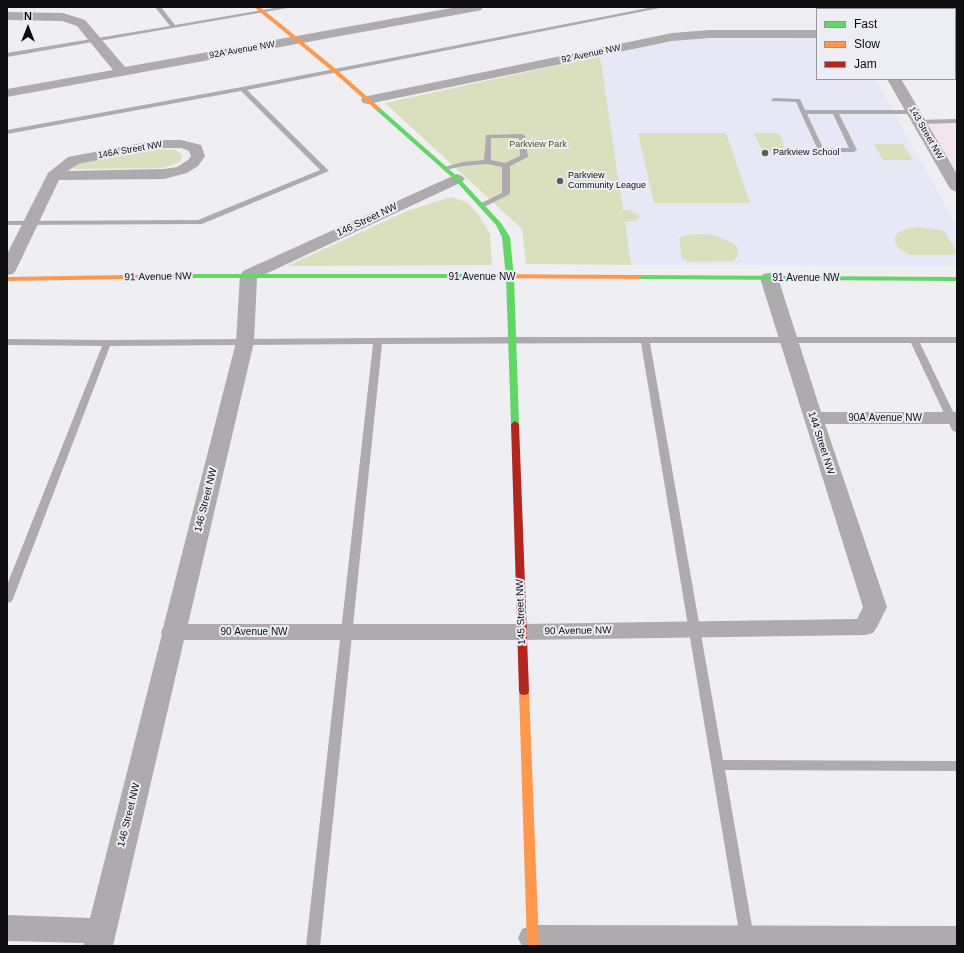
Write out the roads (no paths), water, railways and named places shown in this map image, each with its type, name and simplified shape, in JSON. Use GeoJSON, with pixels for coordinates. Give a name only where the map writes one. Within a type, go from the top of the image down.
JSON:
{"type":"FeatureCollection","features":[{"type":"Feature","properties":{"kind":"street","name":"92A Avenue NW"},"geometry":{"type":"LineString","coordinates":[[7,93],[477,7]]}},
{"type":"Feature","properties":{"kind":"street"},"geometry":{"type":"LineString","coordinates":[[260,10],[334,70],[451,174],[481,205],[498,224],[506,237],[510,277]]}},
{"type":"Feature","properties":{"kind":"street"},"geometry":{"type":"LineString","coordinates":[[7,16],[63,17],[81,23],[122,72]]}},
{"type":"Feature","properties":{"kind":"street"},"geometry":{"type":"LineString","coordinates":[[7,27],[63,17]]}},
{"type":"Feature","properties":{"kind":"street","name":"92 Avenue NW"},"geometry":{"type":"LineString","coordinates":[[368,100],[672,37],[710,34],[816,34]]}},
{"type":"Feature","properties":{"kind":"street","name":"143 Street NW"},"geometry":{"type":"LineString","coordinates":[[895,80],[957,187]]}},
{"type":"Feature","properties":{"kind":"street","name":"146A Street NW"},"geometry":{"type":"LineString","coordinates":[[7,270],[32,223],[53,176],[73,160],[158,144],[181,144],[196,148],[198,156],[192,163],[182,170],[164,174],[53,176]]}},
{"type":"Feature","properties":{"kind":"street","name":"146 Street NW"},"geometry":{"type":"LineString","coordinates":[[100,938],[173,632],[245,342],[250,275],[451,174]]}},
{"type":"Feature","properties":{"kind":"street","name":"91 Avenue NW"},"geometry":{"type":"LineString","coordinates":[[7,279],[250,275],[957,278]]}},
{"type":"Feature","properties":{"kind":"street","name":"145 Street NW"},"geometry":{"type":"LineString","coordinates":[[510,277],[533,942]]}},
{"type":"Feature","properties":{"kind":"street","name":"144 Street NW"},"geometry":{"type":"LineString","coordinates":[[769,278],[875,607]]}},
{"type":"Feature","properties":{"kind":"street","name":"90A Avenue NW"},"geometry":{"type":"LineString","coordinates":[[813,418],[955,422]]}},
{"type":"Feature","properties":{"kind":"street","name":"90 Avenue NW"},"geometry":{"type":"LineString","coordinates":[[173,632],[522,632],[865,627],[875,607]]}},
{"type":"Feature","properties":{"kind":"street"},"geometry":{"type":"LineString","coordinates":[[7,928],[100,938]]}},
{"type":"Feature","properties":{"kind":"street"},"geometry":{"type":"LineString","coordinates":[[533,942],[747,939],[957,939]]}},
{"type":"Feature","properties":{"kind":"lane"},"geometry":{"type":"LineString","coordinates":[[158,7],[174,26]]}},
{"type":"Feature","properties":{"kind":"lane"},"geometry":{"type":"LineString","coordinates":[[7,55],[260,10],[290,7]]}},
{"type":"Feature","properties":{"kind":"lane"},"geometry":{"type":"LineString","coordinates":[[7,132],[242,89],[662,7]]}},
{"type":"Feature","properties":{"kind":"lane"},"geometry":{"type":"LineString","coordinates":[[7,223],[199,222],[325,171],[242,89]]}},
{"type":"Feature","properties":{"kind":"lane"},"geometry":{"type":"LineString","coordinates":[[774,100],[798,100],[821,150],[854,150],[835,112]]}},
{"type":"Feature","properties":{"kind":"lane"},"geometry":{"type":"LineString","coordinates":[[803,112],[835,112],[957,121]]}},
{"type":"Feature","properties":{"kind":"lane"},"geometry":{"type":"LineString","coordinates":[[451,174],[463,164],[487,162],[506,165],[524,157],[522,136],[488,136],[487,162]]}},
{"type":"Feature","properties":{"kind":"lane"},"geometry":{"type":"LineString","coordinates":[[481,205],[506,194],[506,165]]}},
{"type":"Feature","properties":{"kind":"lane"},"geometry":{"type":"LineString","coordinates":[[7,342],[107,343],[512,340],[957,340]]}},
{"type":"Feature","properties":{"kind":"lane"},"geometry":{"type":"LineString","coordinates":[[645,340],[747,939]]}},
{"type":"Feature","properties":{"kind":"lane"},"geometry":{"type":"LineString","coordinates":[[914,340],[955,422]]}},
{"type":"Feature","properties":{"kind":"lane"},"geometry":{"type":"LineString","coordinates":[[313,946],[378,341]]}},
{"type":"Feature","properties":{"kind":"lane"},"geometry":{"type":"LineString","coordinates":[[7,599],[107,343]]}},
{"type":"Feature","properties":{"kind":"lane"},"geometry":{"type":"LineString","coordinates":[[717,764],[957,766]]}},
{"type":"Feature","properties":{"kind":"place","name":"Parkview School"},"geometry":{"type":"Point","coordinates":[765,153]}},
{"type":"Feature","properties":{"kind":"place","name":"Parkview Community League"},"geometry":{"type":"Point","coordinates":[560,181]}},
{"type":"Feature","properties":{"kind":"park label","name":"Parkview Park"},"geometry":{"type":"Point","coordinates":[538,145]}}]}
